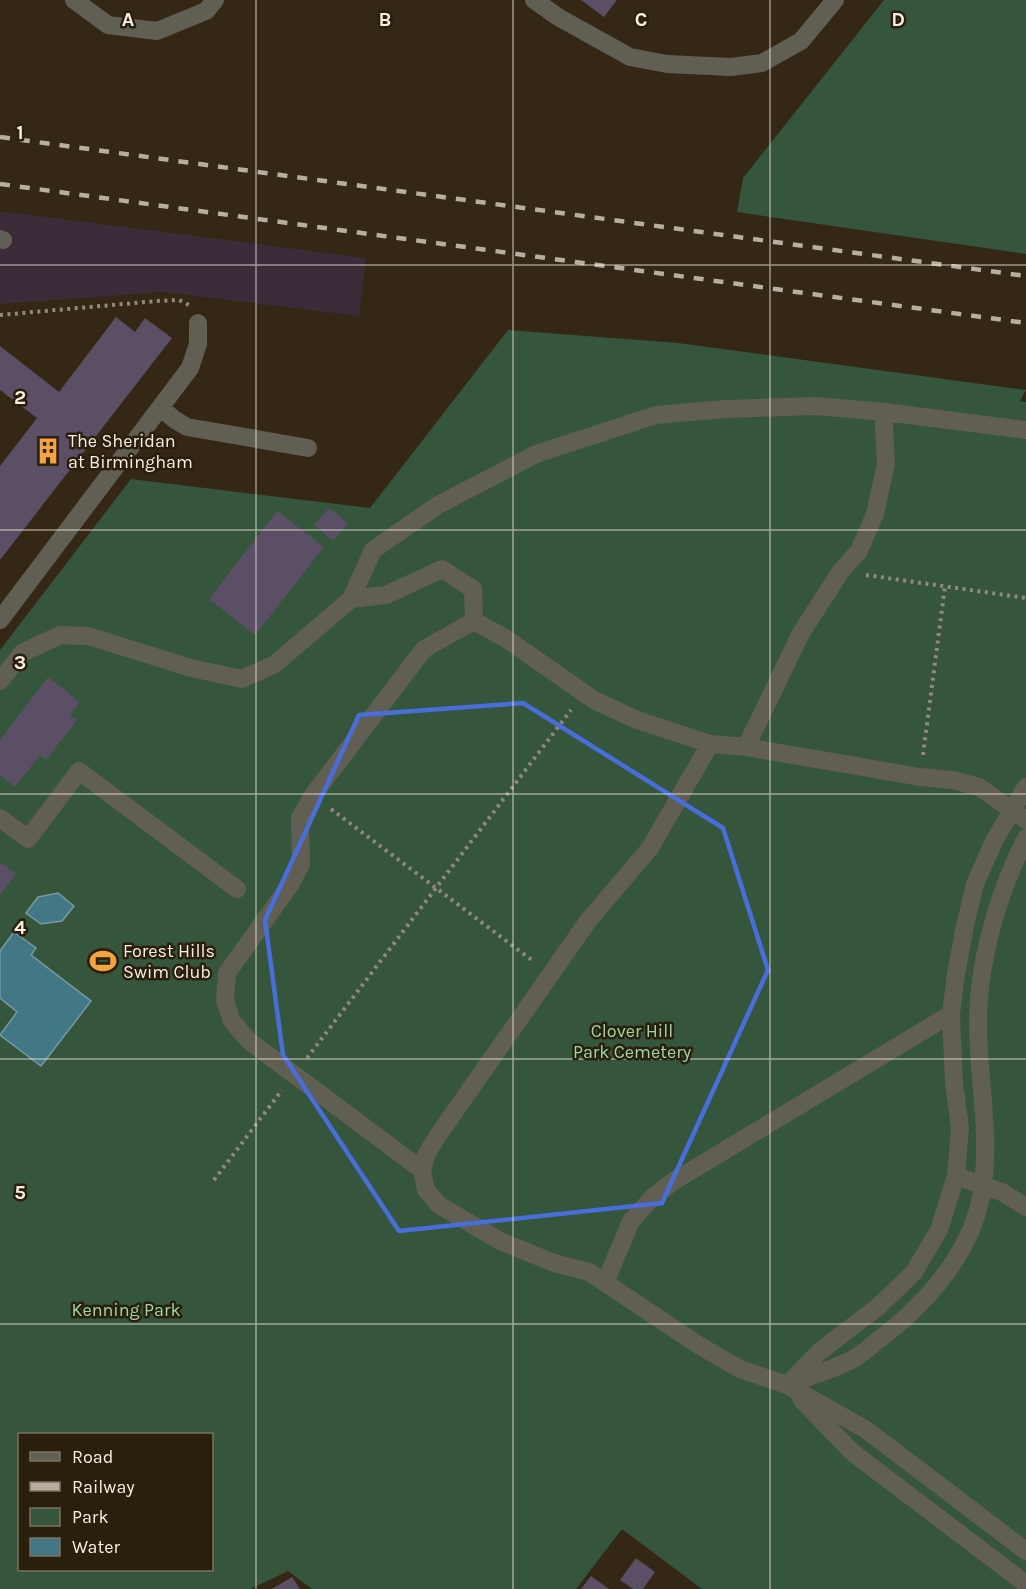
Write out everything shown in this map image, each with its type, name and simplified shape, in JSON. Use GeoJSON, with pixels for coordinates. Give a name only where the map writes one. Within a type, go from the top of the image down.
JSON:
{"type":"FeatureCollection","features":[{"type":"Feature","properties":{"kind":"lane"},"geometry":{"type":"LineString","coordinates":[[74,0],[108,26],[157,31],[206,11],[215,0]]}},
{"type":"Feature","properties":{"kind":"lane"},"geometry":{"type":"LineString","coordinates":[[534,0],[558,17],[630,57],[667,63],[731,67],[762,63],[801,41],[835,0]]}},
{"type":"Feature","properties":{"kind":"lane"},"geometry":{"type":"LineString","coordinates":[[0,620],[190,368],[198,344],[198,323]]}},
{"type":"Feature","properties":{"kind":"lane"},"geometry":{"type":"LineString","coordinates":[[0,681],[22,653],[60,635],[88,636],[191,668],[242,679],[275,664],[351,599],[373,550],[438,505],[536,454],[656,415],[726,409],[816,406],[885,412],[1026,430]]}},
{"type":"Feature","properties":{"kind":"lane"},"geometry":{"type":"LineString","coordinates":[[161,408],[188,427],[308,448]]}},
{"type":"Feature","properties":{"kind":"lane"},"geometry":{"type":"LineString","coordinates":[[746,747],[801,633],[842,571],[859,551],[875,514],[886,464],[885,412]]}},
{"type":"Feature","properties":{"kind":"lane"},"geometry":{"type":"LineString","coordinates":[[351,599],[386,595],[442,569],[473,589],[474,621]]}},
{"type":"Feature","properties":{"kind":"lane"},"geometry":{"type":"LineString","coordinates":[[474,621],[506,638],[584,693],[638,720],[710,744],[746,747],[920,777],[953,780],[979,787],[1019,815]]}},
{"type":"Feature","properties":{"kind":"lane"},"geometry":{"type":"LineString","coordinates":[[422,1170],[248,1040],[232,1021],[225,1001],[227,973],[290,885],[301,864],[300,818],[313,795],[424,649],[474,621]]}},
{"type":"Feature","properties":{"kind":"lane"},"geometry":{"type":"LineString","coordinates":[[710,744],[650,848],[588,921],[439,1134],[427,1153],[422,1170],[426,1190],[439,1205],[500,1241],[554,1263],[589,1272],[700,1346],[740,1369],[787,1385],[865,1429],[1026,1551]]}},
{"type":"Feature","properties":{"kind":"lane"},"geometry":{"type":"LineString","coordinates":[[0,818],[28,839],[79,771],[237,889]]}},
{"type":"Feature","properties":{"kind":"lane"},"geometry":{"type":"LineString","coordinates":[[787,1385],[819,1352],[879,1305],[914,1272],[939,1230],[956,1176],[960,1128],[954,1083],[951,1014],[959,954],[975,884],[995,839],[1019,815],[1026,788]]}},
{"type":"Feature","properties":{"kind":"lane"},"geometry":{"type":"LineString","coordinates":[[787,1385],[855,1358],[898,1325],[934,1289],[965,1244],[977,1211],[983,1185],[984,1138],[979,999],[997,908],[1011,868],[1026,838]]}},
{"type":"Feature","properties":{"kind":"lane"},"geometry":{"type":"LineString","coordinates":[[605,1283],[631,1221],[654,1196],[684,1174],[951,1014]]}},
{"type":"Feature","properties":{"kind":"lane"},"geometry":{"type":"LineString","coordinates":[[956,1176],[1002,1192],[1026,1207]]}},
{"type":"Feature","properties":{"kind":"lane"},"geometry":{"type":"LineString","coordinates":[[787,1385],[852,1452],[1026,1584]]}},
{"type":"Feature","properties":{"kind":"path"},"geometry":{"type":"LineString","coordinates":[[0,315],[179,300],[192,307],[198,323]]}},
{"type":"Feature","properties":{"kind":"path"},"geometry":{"type":"LineString","coordinates":[[842,571],[1026,598]]}},
{"type":"Feature","properties":{"kind":"path"},"geometry":{"type":"LineString","coordinates":[[920,777],[945,586]]}},
{"type":"Feature","properties":{"kind":"path"},"geometry":{"type":"LineString","coordinates":[[214,1180],[584,693]]}},
{"type":"Feature","properties":{"kind":"path"},"geometry":{"type":"LineString","coordinates":[[313,795],[550,975]]}},
{"type":"Feature","properties":{"kind":"highlighted area"},"geometry":{"type":"Polygon","coordinates":[[[523,703],[723,828],[768,970],[662,1203],[399,1231],[283,1055],[265,920],[359,715],[523,703]]]}},
{"type":"Feature","properties":{"kind":"shaded area"},"geometry":{"type":"Polygon","coordinates":[[[0,211],[366,258],[359,316],[164,292],[0,304],[0,211]]]}},
{"type":"Feature","properties":{"kind":"green space"},"geometry":{"type":"Polygon","coordinates":[[[884,0],[1026,0],[1026,254],[737,212],[743,178],[884,0]]]}},
{"type":"Feature","properties":{"kind":"green space","name":"Clover Hill Park Cemetery"},"geometry":{"type":"Polygon","coordinates":[[[508,330],[678,343],[1026,390],[1020,401],[1026,402],[1026,1589],[702,1589],[622,1529],[576,1589],[312,1589],[288,1571],[251,1589],[0,1589],[0,650],[131,479],[370,508],[508,330]]]}},
{"type":"Feature","properties":{"kind":"water"},"geometry":{"type":"Polygon","coordinates":[[[58,893],[74,906],[62,921],[41,924],[26,913],[38,897],[58,893]]]}},
{"type":"Feature","properties":{"kind":"water"},"geometry":{"type":"Polygon","coordinates":[[[14,932],[36,948],[31,955],[91,1001],[41,1066],[0,1035],[17,1012],[0,998],[0,951],[14,932]]]}},
{"type":"Feature","properties":{"kind":"building"},"geometry":{"type":"Polygon","coordinates":[[[581,0],[617,0],[604,17],[581,0]]]}},
{"type":"Feature","properties":{"kind":"building","name":"The Sheridan at Birmingham"},"geometry":{"type":"Polygon","coordinates":[[[116,317],[135,332],[145,318],[172,338],[0,560],[0,466],[37,418],[0,390],[0,346],[59,392],[116,317]]]}},
{"type":"Feature","properties":{"kind":"building"},"geometry":{"type":"Polygon","coordinates":[[[329,508],[348,523],[333,541],[314,525],[329,508]]]}},
{"type":"Feature","properties":{"kind":"building"},"geometry":{"type":"Polygon","coordinates":[[[277,511],[324,547],[255,635],[209,599],[277,511]]]}},
{"type":"Feature","properties":{"kind":"building"},"geometry":{"type":"Polygon","coordinates":[[[48,677],[80,702],[70,715],[77,720],[46,760],[40,755],[15,787],[0,775],[0,740],[48,677]]]}},
{"type":"Feature","properties":{"kind":"building"},"geometry":{"type":"Polygon","coordinates":[[[0,862],[16,874],[0,895],[0,862]]]}},
{"type":"Feature","properties":{"kind":"building"},"geometry":{"type":"Polygon","coordinates":[[[636,1558],[655,1572],[643,1589],[633,1589],[620,1580],[636,1558]]]}},
{"type":"Feature","properties":{"kind":"building"},"geometry":{"type":"Polygon","coordinates":[[[591,1576],[609,1589],[581,1589],[591,1576]]]}},
{"type":"Feature","properties":{"kind":"building"},"geometry":{"type":"Polygon","coordinates":[[[292,1577],[300,1589],[272,1589],[292,1577]]]}},
{"type":"Feature","properties":{"kind":"railway"},"geometry":{"type":"LineString","coordinates":[[0,137],[1026,276]]}},
{"type":"Feature","properties":{"kind":"railway"},"geometry":{"type":"LineString","coordinates":[[0,184],[1026,323]]}},
{"type":"Feature","properties":{"kind":"place","name":"The Sheridan at Birmingham"},"geometry":{"type":"Point","coordinates":[48,451]}},
{"type":"Feature","properties":{"kind":"place","name":"Forest Hills Swim Club"},"geometry":{"type":"Point","coordinates":[103,961]}},
{"type":"Feature","properties":{"kind":"park label","name":"Kenning Park"},"geometry":{"type":"Point","coordinates":[126,1310]}}]}
